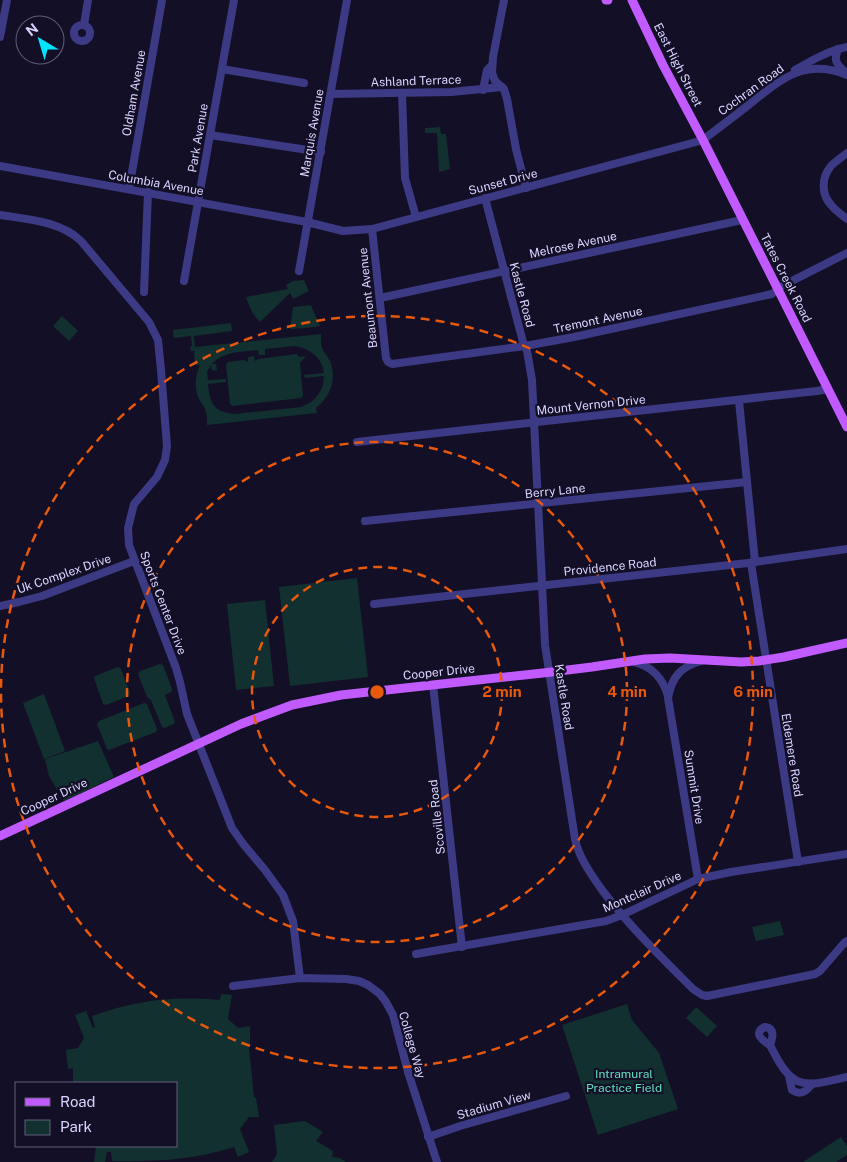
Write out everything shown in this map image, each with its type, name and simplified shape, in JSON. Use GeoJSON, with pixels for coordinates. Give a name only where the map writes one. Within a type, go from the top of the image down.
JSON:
{"type":"FeatureCollection","features":[{"type":"Feature","properties":{"kind":"main road","name":"East High Street"},"geometry":{"type":"LineString","coordinates":[[632,0],[663,65],[703,140]]}},
{"type":"Feature","properties":{"kind":"main road","name":"Tates Creek Road"},"geometry":{"type":"LineString","coordinates":[[703,140],[847,427]]}},
{"type":"Feature","properties":{"kind":"main road","name":"Cooper Drive"},"geometry":{"type":"LineString","coordinates":[[0,836],[241,724],[299,704],[341,695],[658,658],[741,662],[766,660],[847,643]]}},
{"type":"Feature","properties":{"kind":"street"},"geometry":{"type":"LineString","coordinates":[[0,37],[5,0]]}},
{"type":"Feature","properties":{"kind":"street"},"geometry":{"type":"LineString","coordinates":[[84,24],[88,0]]}},
{"type":"Feature","properties":{"kind":"street","name":"Oldham Avenue"},"geometry":{"type":"LineString","coordinates":[[128,189],[162,0]]}},
{"type":"Feature","properties":{"kind":"street","name":"Park Avenue"},"geometry":{"type":"LineString","coordinates":[[184,281],[234,0]]}},
{"type":"Feature","properties":{"kind":"street","name":"Marquis Avenue"},"geometry":{"type":"LineString","coordinates":[[298,271],[347,0]]}},
{"type":"Feature","properties":{"kind":"street"},"geometry":{"type":"LineString","coordinates":[[504,0],[492,73],[507,98],[516,149],[526,188]]}},
{"type":"Feature","properties":{"kind":"street"},"geometry":{"type":"LineString","coordinates":[[783,78],[814,59],[847,47]]}},
{"type":"Feature","properties":{"kind":"street"},"geometry":{"type":"LineString","coordinates":[[838,49],[835,56],[836,62],[847,75]]}},
{"type":"Feature","properties":{"kind":"street"},"geometry":{"type":"LineString","coordinates":[[483,90],[487,70],[492,65]]}},
{"type":"Feature","properties":{"kind":"street"},"geometry":{"type":"LineString","coordinates":[[222,69],[304,83]]}},
{"type":"Feature","properties":{"kind":"street","name":"Cochran Road"},"geometry":{"type":"LineString","coordinates":[[703,140],[783,78],[800,71],[817,69],[830,70],[847,75]]}},
{"type":"Feature","properties":{"kind":"street","name":"Ashland Terrace"},"geometry":{"type":"LineString","coordinates":[[331,94],[483,90],[502,87]]}},
{"type":"Feature","properties":{"kind":"street"},"geometry":{"type":"LineString","coordinates":[[402,93],[405,178],[416,217]]}},
{"type":"Feature","properties":{"kind":"street"},"geometry":{"type":"LineString","coordinates":[[210,135],[321,152]]}},
{"type":"Feature","properties":{"kind":"street","name":"Sunset Drive"},"geometry":{"type":"LineString","coordinates":[[307,222],[343,231],[372,229],[703,140]]}},
{"type":"Feature","properties":{"kind":"street"},"geometry":{"type":"LineString","coordinates":[[847,153],[830,168],[824,184],[826,199],[847,220]]}},
{"type":"Feature","properties":{"kind":"street","name":"Columbia Avenue"},"geometry":{"type":"LineString","coordinates":[[0,166],[307,222]]}},
{"type":"Feature","properties":{"kind":"street"},"geometry":{"type":"LineString","coordinates":[[144,292],[148,192]]}},
{"type":"Feature","properties":{"kind":"street","name":"Kastle Road"},"geometry":{"type":"LineString","coordinates":[[485,198],[525,346],[532,380],[545,645],[576,844],[582,858],[595,880],[642,938],[693,989],[702,995],[707,996],[815,974],[820,971],[847,941]]}},
{"type":"Feature","properties":{"kind":"street","name":"Sports Center Drive"},"geometry":{"type":"LineString","coordinates":[[0,215],[60,227],[74,234],[149,322],[158,340],[167,446],[165,460],[159,472],[134,504],[128,528],[129,546],[176,668],[186,714],[232,828],[283,895],[293,921],[300,978]]}},
{"type":"Feature","properties":{"kind":"street","name":"Melrose Avenue"},"geometry":{"type":"LineString","coordinates":[[380,298],[742,220]]}},
{"type":"Feature","properties":{"kind":"street","name":"Beaumont Avenue"},"geometry":{"type":"LineString","coordinates":[[372,229],[386,358],[390,363]]}},
{"type":"Feature","properties":{"kind":"street","name":"Tremont Avenue"},"geometry":{"type":"LineString","coordinates":[[390,363],[396,364],[525,346],[772,294],[847,252]]}},
{"type":"Feature","properties":{"kind":"street","name":"Mount Vernon Drive"},"geometry":{"type":"LineString","coordinates":[[357,442],[739,401],[817,392],[828,389]]}},
{"type":"Feature","properties":{"kind":"street","name":"Eldemere Road"},"geometry":{"type":"LineString","coordinates":[[739,401],[748,482],[753,563],[766,660],[798,862]]}},
{"type":"Feature","properties":{"kind":"street","name":"Berry Lane"},"geometry":{"type":"LineString","coordinates":[[365,522],[748,482]]}},
{"type":"Feature","properties":{"kind":"street","name":"Providence Road"},"geometry":{"type":"LineString","coordinates":[[374,604],[753,563],[847,549]]}},
{"type":"Feature","properties":{"kind":"street","name":"Uk Complex Drive"},"geometry":{"type":"LineString","coordinates":[[0,606],[42,596],[134,561]]}},
{"type":"Feature","properties":{"kind":"street","name":"Summit Drive"},"geometry":{"type":"LineString","coordinates":[[631,661],[641,664],[657,674],[665,688],[698,879]]}},
{"type":"Feature","properties":{"kind":"street","name":"Summit Drive"},"geometry":{"type":"LineString","coordinates":[[668,698],[671,685],[677,674],[688,666],[703,661]]}},
{"type":"Feature","properties":{"kind":"street","name":"Scoville Road"},"geometry":{"type":"LineString","coordinates":[[433,685],[462,947]]}},
{"type":"Feature","properties":{"kind":"street","name":"Montclair Drive"},"geometry":{"type":"LineString","coordinates":[[416,954],[592,924],[622,915],[698,879],[847,854]]}},
{"type":"Feature","properties":{"kind":"street","name":"College Way"},"geometry":{"type":"LineString","coordinates":[[233,986],[300,978],[351,979],[373,988],[384,999],[393,1015],[408,1072],[437,1162]]}},
{"type":"Feature","properties":{"kind":"street"},"geometry":{"type":"LineString","coordinates":[[770,1045],[781,1064],[795,1080],[812,1084],[847,1076]]}},
{"type":"Feature","properties":{"kind":"street"},"geometry":{"type":"LineString","coordinates":[[790,1076],[792,1090],[796,1093],[807,1091],[812,1084]]}},
{"type":"Feature","properties":{"kind":"street","name":"Stadium View"},"geometry":{"type":"LineString","coordinates":[[428,1137],[566,1096]]}},
{"type":"Feature","properties":{"kind":"green space"},"geometry":{"type":"Polygon","coordinates":[[[440,127],[441,134],[446,134],[450,169],[439,172],[437,133],[425,133],[425,128],[440,127]]]}},
{"type":"Feature","properties":{"kind":"green space"},"geometry":{"type":"Polygon","coordinates":[[[304,280],[309,291],[293,299],[290,293],[260,322],[255,317],[246,297],[288,289],[286,285],[293,281],[304,280]]]}},
{"type":"Feature","properties":{"kind":"green space"},"geometry":{"type":"Polygon","coordinates":[[[311,305],[320,326],[290,329],[293,307],[311,305]]]}},
{"type":"Feature","properties":{"kind":"green space"},"geometry":{"type":"Polygon","coordinates":[[[62,316],[78,331],[69,341],[53,326],[62,316]]]}},
{"type":"Feature","properties":{"kind":"green space"},"geometry":{"type":"Polygon","coordinates":[[[231,323],[232,331],[194,336],[195,347],[321,334],[322,348],[330,361],[333,374],[329,392],[316,408],[317,413],[207,425],[206,411],[196,391],[196,378],[200,365],[195,365],[194,351],[191,351],[190,347],[192,346],[191,336],[174,338],[173,330],[231,323]],[[294,346],[265,349],[265,355],[259,355],[258,350],[227,354],[212,364],[216,364],[217,370],[212,371],[211,365],[207,372],[208,380],[226,379],[226,382],[208,384],[210,396],[217,409],[235,414],[301,407],[314,399],[320,391],[324,376],[305,378],[304,375],[324,373],[323,367],[318,358],[310,351],[294,346]]]}},
{"type":"Feature","properties":{"kind":"green space"},"geometry":{"type":"Polygon","coordinates":[[[297,354],[299,357],[306,356],[300,363],[303,396],[301,398],[233,406],[230,404],[226,365],[228,362],[244,360],[248,362],[248,357],[254,356],[255,361],[297,354]]]}},
{"type":"Feature","properties":{"kind":"green space"},"geometry":{"type":"Polygon","coordinates":[[[357,578],[368,677],[290,686],[279,587],[357,578]]]}},
{"type":"Feature","properties":{"kind":"green space"},"geometry":{"type":"Polygon","coordinates":[[[265,600],[274,686],[236,690],[227,604],[265,600]]]}},
{"type":"Feature","properties":{"kind":"green space"},"geometry":{"type":"Polygon","coordinates":[[[160,664],[163,665],[172,689],[171,692],[165,695],[175,722],[164,728],[151,700],[147,697],[138,674],[140,671],[160,664]]]}},
{"type":"Feature","properties":{"kind":"green space"},"geometry":{"type":"Polygon","coordinates":[[[118,667],[121,669],[130,693],[129,696],[106,705],[103,704],[94,678],[118,667]]]}},
{"type":"Feature","properties":{"kind":"green space"},"geometry":{"type":"Polygon","coordinates":[[[44,694],[65,751],[44,759],[23,703],[44,694]]]}},
{"type":"Feature","properties":{"kind":"green space"},"geometry":{"type":"Polygon","coordinates":[[[144,703],[147,704],[157,729],[156,732],[109,750],[107,749],[97,724],[99,721],[144,703]]]}},
{"type":"Feature","properties":{"kind":"green space"},"geometry":{"type":"Polygon","coordinates":[[[98,741],[114,777],[64,801],[49,776],[45,759],[98,741]]]}},
{"type":"Feature","properties":{"kind":"green space"},"geometry":{"type":"Polygon","coordinates":[[[780,921],[784,935],[756,941],[752,927],[780,921]]]}},
{"type":"Feature","properties":{"kind":"green space"},"geometry":{"type":"Polygon","coordinates":[[[221,994],[232,995],[228,1019],[238,1028],[250,1026],[249,1047],[254,1097],[256,1098],[259,1117],[249,1117],[240,1129],[249,1152],[238,1157],[234,1147],[189,1157],[112,1161],[111,1152],[107,1152],[105,1162],[94,1162],[96,1147],[178,1147],[178,1082],[73,1082],[73,1068],[68,1069],[66,1050],[78,1048],[84,1038],[75,1015],[86,1011],[93,1028],[95,1027],[92,1016],[125,1006],[170,999],[220,1000],[221,994]]]}},
{"type":"Feature","properties":{"kind":"green space","name":"Intramural Practice Field"},"geometry":{"type":"Polygon","coordinates":[[[627,1004],[632,1020],[659,1053],[678,1109],[598,1135],[562,1025],[627,1004]]]}},
{"type":"Feature","properties":{"kind":"green space"},"geometry":{"type":"Polygon","coordinates":[[[696,1007],[717,1026],[707,1037],[686,1018],[696,1007]]]}},
{"type":"Feature","properties":{"kind":"green space"},"geometry":{"type":"Polygon","coordinates":[[[305,1121],[323,1132],[316,1141],[333,1151],[332,1157],[340,1158],[346,1162],[272,1162],[277,1154],[274,1125],[305,1121]]]}},
{"type":"Feature","properties":{"kind":"green space"},"geometry":{"type":"Polygon","coordinates":[[[841,1137],[847,1146],[847,1155],[836,1162],[803,1162],[841,1137]]]}}]}
